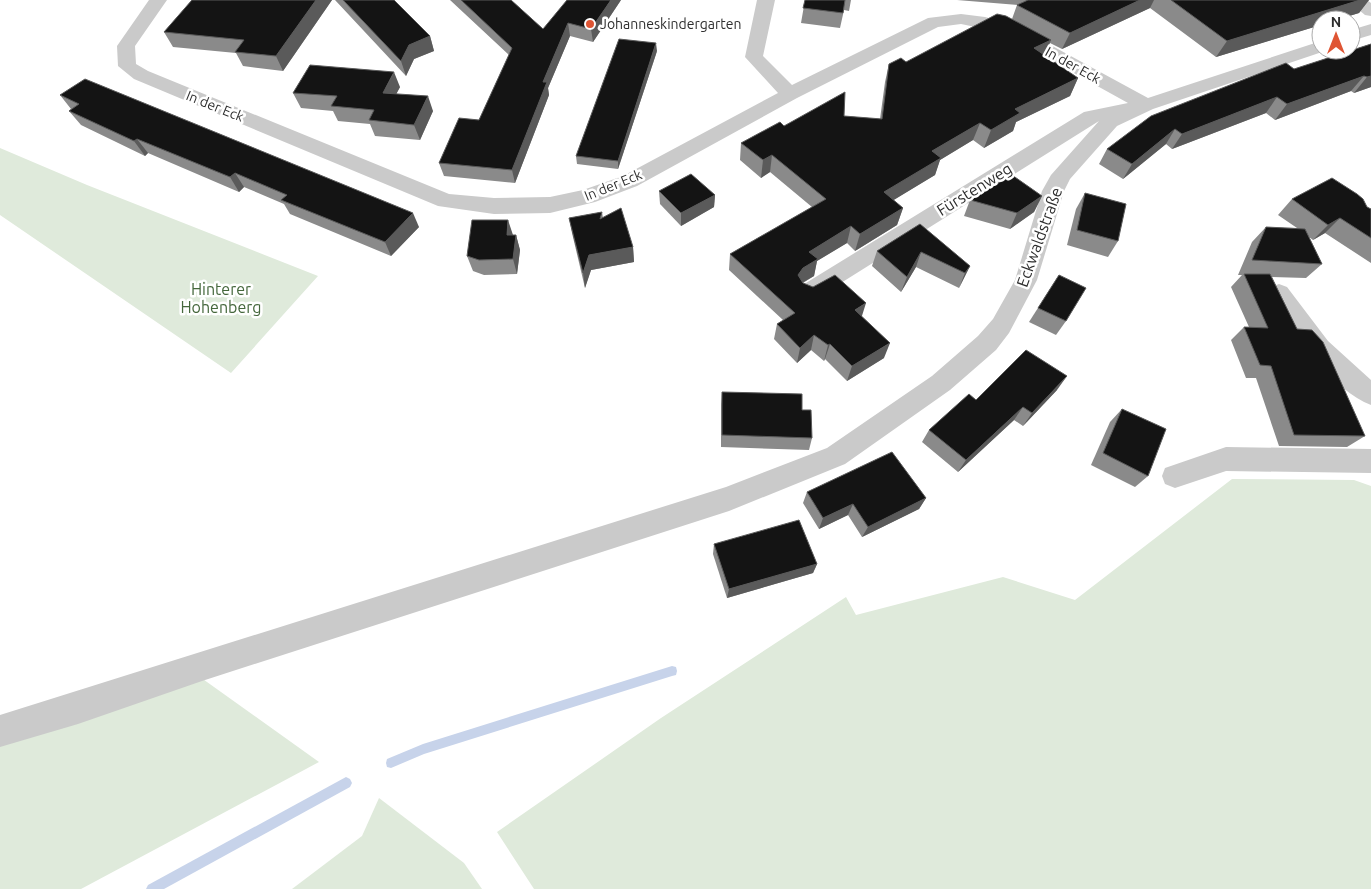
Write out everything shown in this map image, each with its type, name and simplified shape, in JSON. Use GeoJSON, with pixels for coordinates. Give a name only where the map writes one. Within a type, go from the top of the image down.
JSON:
{"type":"FeatureCollection","features":[{"type":"Feature","properties":{"kind":"street","name":"In der Eck"},"geometry":{"type":"LineString","coordinates":[[158,0],[126,46],[127,66],[141,75],[446,201],[494,206],[550,205],[587,197],[630,180],[790,94],[934,22],[961,19],[985,22],[1006,28],[1146,105]]}},
{"type":"Feature","properties":{"kind":"street"},"geometry":{"type":"LineString","coordinates":[[766,0],[754,57],[790,94]]}},
{"type":"Feature","properties":{"kind":"street"},"geometry":{"type":"LineString","coordinates":[[1356,0],[1371,10]]}},
{"type":"Feature","properties":{"kind":"street","name":"Eckwaldstraße"},"geometry":{"type":"LineString","coordinates":[[0,730],[78,708],[202,666],[729,499],[836,456],[941,383],[987,343],[1001,326],[1026,280],[1054,191],[1062,176],[1110,121],[1146,105],[1311,50]]}},
{"type":"Feature","properties":{"kind":"street","name":"Fürstenweg"},"geometry":{"type":"LineString","coordinates":[[809,292],[1090,116],[1146,105]]}},
{"type":"Feature","properties":{"kind":"street"},"geometry":{"type":"LineString","coordinates":[[1279,293],[1310,339],[1332,362],[1371,394]]}},
{"type":"Feature","properties":{"kind":"street"},"geometry":{"type":"LineString","coordinates":[[1175,476],[1226,459],[1371,461]]}},
{"type":"Feature","properties":{"kind":"green space","name":"Hinterer Hohenberg"},"geometry":{"type":"Polygon","coordinates":[[[0,148],[87,185],[318,276],[231,373],[0,215],[0,148]]]}},
{"type":"Feature","properties":{"kind":"green space"},"geometry":{"type":"Polygon","coordinates":[[[1232,479],[1354,480],[1371,486],[1371,889],[534,889],[497,832],[661,718],[846,597],[856,615],[1003,577],[1075,600],[1232,479]]]}},
{"type":"Feature","properties":{"kind":"green space"},"geometry":{"type":"Polygon","coordinates":[[[200,677],[319,762],[81,889],[0,889],[0,735],[200,677]]]}},
{"type":"Feature","properties":{"kind":"green space"},"geometry":{"type":"Polygon","coordinates":[[[379,798],[464,863],[482,889],[292,889],[362,836],[379,798]]]}},
{"type":"Feature","properties":{"kind":"building"},"geometry":{"type":"Polygon","coordinates":[[[192,0],[316,0],[276,56],[235,52],[244,40],[164,32],[192,0]]]}},
{"type":"Feature","properties":{"kind":"building"},"geometry":{"type":"Polygon","coordinates":[[[343,0],[394,0],[430,36],[409,45],[401,61],[343,0]]]}},
{"type":"Feature","properties":{"kind":"building"},"geometry":{"type":"Polygon","coordinates":[[[461,0],[511,0],[543,29],[567,0],[611,0],[591,29],[568,23],[543,82],[547,82],[512,170],[439,163],[459,118],[479,120],[512,48],[461,0]]]}},
{"type":"Feature","properties":{"kind":"building"},"geometry":{"type":"Polygon","coordinates":[[[805,0],[845,0],[843,13],[803,8],[805,0]]]}},
{"type":"Feature","properties":{"kind":"building"},"geometry":{"type":"Polygon","coordinates":[[[1028,0],[1140,0],[1070,33],[1017,5],[1028,0]]]}},
{"type":"Feature","properties":{"kind":"building"},"geometry":{"type":"Polygon","coordinates":[[[1171,0],[1360,0],[1328,10],[1311,10],[1311,15],[1227,41],[1171,0]]]}},
{"type":"Feature","properties":{"kind":"building"},"geometry":{"type":"Polygon","coordinates":[[[997,14],[1006,16],[1051,40],[1034,48],[1078,78],[1015,109],[1020,113],[991,130],[980,123],[932,151],[941,158],[884,192],[903,208],[860,234],[851,226],[809,252],[818,259],[803,268],[798,275],[803,283],[813,287],[835,275],[866,303],[855,310],[890,343],[852,366],[830,344],[828,345],[814,335],[800,348],[777,324],[795,313],[730,254],[826,199],[772,155],[763,160],[741,143],[780,122],[784,126],[845,92],[844,116],[882,119],[889,64],[901,58],[906,62],[997,14]]]}},
{"type":"Feature","properties":{"kind":"building"},"geometry":{"type":"Polygon","coordinates":[[[619,39],[656,43],[618,161],[576,156],[619,39]]]}},
{"type":"Feature","properties":{"kind":"building"},"geometry":{"type":"Polygon","coordinates":[[[1371,44],[1371,76],[1364,76],[1287,104],[1277,97],[1182,134],[1175,129],[1132,164],[1107,149],[1151,116],[1286,63],[1294,69],[1322,60],[1361,60],[1361,47],[1371,44]]]}},
{"type":"Feature","properties":{"kind":"building"},"geometry":{"type":"Polygon","coordinates":[[[310,65],[394,72],[383,93],[428,96],[414,125],[369,120],[374,110],[331,106],[337,96],[293,93],[310,65]]]}},
{"type":"Feature","properties":{"kind":"building"},"geometry":{"type":"Polygon","coordinates":[[[85,79],[413,213],[385,242],[281,200],[287,195],[235,173],[230,177],[137,139],[134,141],[69,111],[79,104],[60,95],[85,79]]]}},
{"type":"Feature","properties":{"kind":"building"},"geometry":{"type":"Polygon","coordinates":[[[691,174],[715,195],[681,213],[659,191],[691,174]]]}},
{"type":"Feature","properties":{"kind":"building"},"geometry":{"type":"Polygon","coordinates":[[[1012,175],[1042,196],[1017,213],[970,200],[1012,175]]]}},
{"type":"Feature","properties":{"kind":"building"},"geometry":{"type":"Polygon","coordinates":[[[1332,178],[1357,194],[1363,199],[1367,207],[1371,209],[1371,238],[1340,218],[1328,225],[1292,199],[1332,178]]]}},
{"type":"Feature","properties":{"kind":"building"},"geometry":{"type":"Polygon","coordinates":[[[1085,193],[1126,204],[1118,241],[1077,230],[1085,193]]]}},
{"type":"Feature","properties":{"kind":"building"},"geometry":{"type":"Polygon","coordinates":[[[621,208],[633,247],[589,255],[583,273],[569,218],[602,212],[600,219],[621,208]]]}},
{"type":"Feature","properties":{"kind":"building"},"geometry":{"type":"Polygon","coordinates":[[[472,220],[508,220],[507,235],[516,235],[513,259],[479,260],[467,256],[472,220]]]}},
{"type":"Feature","properties":{"kind":"building"},"geometry":{"type":"Polygon","coordinates":[[[920,224],[970,266],[965,273],[921,252],[907,277],[877,251],[920,224]]]}},
{"type":"Feature","properties":{"kind":"building"},"geometry":{"type":"Polygon","coordinates":[[[1266,227],[1305,229],[1322,264],[1252,260],[1266,227]]]}},
{"type":"Feature","properties":{"kind":"building"},"geometry":{"type":"Polygon","coordinates":[[[1244,274],[1270,274],[1297,329],[1312,330],[1323,342],[1365,436],[1294,435],[1271,366],[1260,365],[1244,327],[1268,328],[1244,274]]]}},
{"type":"Feature","properties":{"kind":"building"},"geometry":{"type":"Polygon","coordinates":[[[1059,275],[1086,288],[1066,321],[1038,308],[1059,275]]]}},
{"type":"Feature","properties":{"kind":"building"},"geometry":{"type":"Polygon","coordinates":[[[1026,350],[1067,376],[1032,413],[1023,407],[966,460],[929,430],[969,394],[976,400],[1026,350]]]}},
{"type":"Feature","properties":{"kind":"building"},"geometry":{"type":"Polygon","coordinates":[[[722,392],[802,394],[802,410],[811,410],[812,438],[722,435],[722,392]]]}},
{"type":"Feature","properties":{"kind":"building"},"geometry":{"type":"Polygon","coordinates":[[[1122,409],[1166,429],[1148,476],[1103,453],[1122,409]]]}},
{"type":"Feature","properties":{"kind":"building"},"geometry":{"type":"Polygon","coordinates":[[[892,452],[926,498],[868,527],[853,504],[823,518],[807,492],[892,452]]]}},
{"type":"Feature","properties":{"kind":"building"},"geometry":{"type":"Polygon","coordinates":[[[799,520],[817,564],[729,589],[714,544],[799,520]]]}},
{"type":"Feature","properties":{"kind":"waterway"},"geometry":{"type":"LineString","coordinates":[[391,763],[423,749],[672,671]]}},
{"type":"Feature","properties":{"kind":"waterway"},"geometry":{"type":"LineString","coordinates":[[152,889],[346,783]]}},
{"type":"Feature","properties":{"kind":"place","name":"Johanneskindergarten"},"geometry":{"type":"Point","coordinates":[590,24]}}]}
